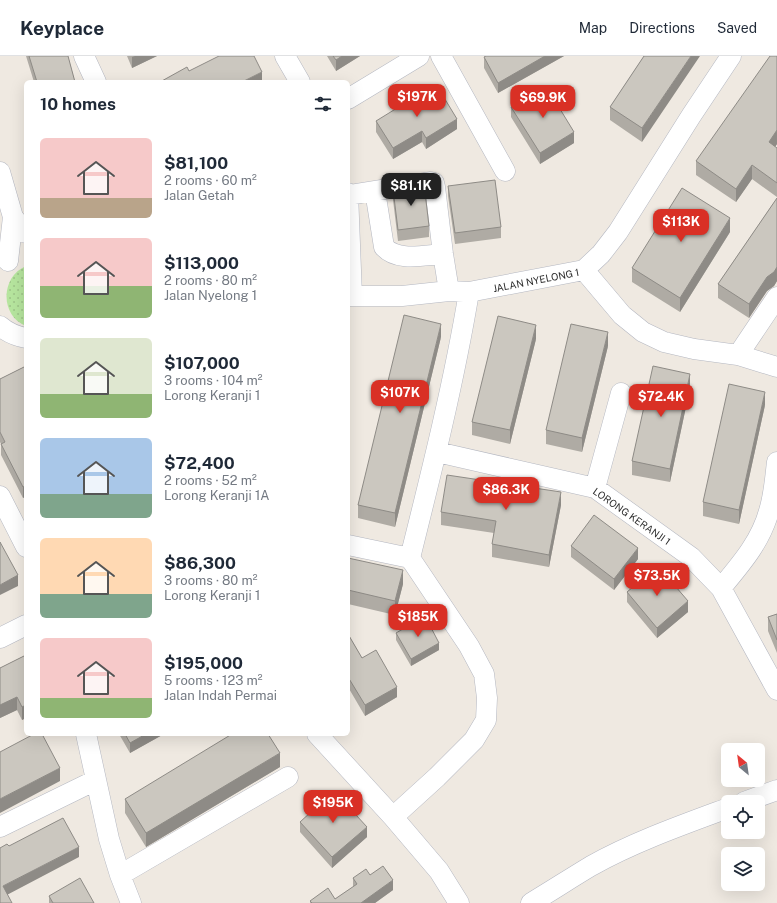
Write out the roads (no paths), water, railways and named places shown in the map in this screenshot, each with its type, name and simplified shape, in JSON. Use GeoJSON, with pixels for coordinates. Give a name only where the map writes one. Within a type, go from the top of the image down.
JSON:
{"type":"FeatureCollection","features":[{"type":"Feature","properties":{"kind":"street"},"geometry":{"type":"LineString","coordinates":[[84,56],[95,80]]}},
{"type":"Feature","properties":{"kind":"street"},"geometry":{"type":"LineString","coordinates":[[285,56],[299,80]]}},
{"type":"Feature","properties":{"kind":"street"},"geometry":{"type":"LineString","coordinates":[[350,98],[419,56]]}},
{"type":"Feature","properties":{"kind":"street"},"geometry":{"type":"LineString","coordinates":[[441,56],[505,171]]}},
{"type":"Feature","properties":{"kind":"street","name":"JALAN NYELONG 1"},"geometry":{"type":"LineString","coordinates":[[350,296],[402,296],[469,292],[584,270],[601,254],[618,232],[691,116],[731,56]]}},
{"type":"Feature","properties":{"kind":"street"},"geometry":{"type":"LineString","coordinates":[[0,172],[13,217],[11,261]]}},
{"type":"Feature","properties":{"kind":"street"},"geometry":{"type":"LineString","coordinates":[[350,194],[430,182],[434,183],[449,292]]}},
{"type":"Feature","properties":{"kind":"street"},"geometry":{"type":"LineString","coordinates":[[375,191],[384,247],[388,251],[405,257],[443,254]]}},
{"type":"Feature","properties":{"kind":"street"},"geometry":{"type":"LineString","coordinates":[[13,217],[24,231]]}},
{"type":"Feature","properties":{"kind":"street"},"geometry":{"type":"LineString","coordinates":[[584,270],[622,315],[643,332],[664,342],[694,349],[738,355],[777,367]]}},
{"type":"Feature","properties":{"kind":"street"},"geometry":{"type":"LineString","coordinates":[[410,558],[437,452],[469,292]]}},
{"type":"Feature","properties":{"kind":"street"},"geometry":{"type":"LineString","coordinates":[[738,355],[777,297]]}},
{"type":"Feature","properties":{"kind":"street"},"geometry":{"type":"LineString","coordinates":[[595,488],[620,393]]}},
{"type":"Feature","properties":{"kind":"street","name":"LORONG KERANJI 1"},"geometry":{"type":"LineString","coordinates":[[437,452],[595,488],[691,557],[721,588],[777,690]]}},
{"type":"Feature","properties":{"kind":"street"},"geometry":{"type":"LineString","coordinates":[[721,588],[744,561],[760,535],[770,510],[777,462]]}},
{"type":"Feature","properties":{"kind":"street"},"geometry":{"type":"LineString","coordinates":[[0,496],[24,543]]}},
{"type":"Feature","properties":{"kind":"street"},"geometry":{"type":"LineString","coordinates":[[350,545],[410,558],[469,646],[484,674],[487,698],[486,720],[474,740],[438,777],[392,817]]}},
{"type":"Feature","properties":{"kind":"street"},"geometry":{"type":"LineString","coordinates":[[0,638],[24,626]]}},
{"type":"Feature","properties":{"kind":"street"},"geometry":{"type":"LineString","coordinates":[[86,736],[109,840],[131,903]]}},
{"type":"Feature","properties":{"kind":"street"},"geometry":{"type":"LineString","coordinates":[[319,736],[439,871],[459,903]]}},
{"type":"Feature","properties":{"kind":"street"},"geometry":{"type":"LineString","coordinates":[[120,875],[288,777]]}},
{"type":"Feature","properties":{"kind":"street"},"geometry":{"type":"LineString","coordinates":[[0,827],[96,780]]}},
{"type":"Feature","properties":{"kind":"street"},"geometry":{"type":"LineString","coordinates":[[763,795],[777,790]]}},
{"type":"Feature","properties":{"kind":"street"},"geometry":{"type":"LineString","coordinates":[[531,903],[591,866],[634,845],[683,824],[721,810]]}}]}
